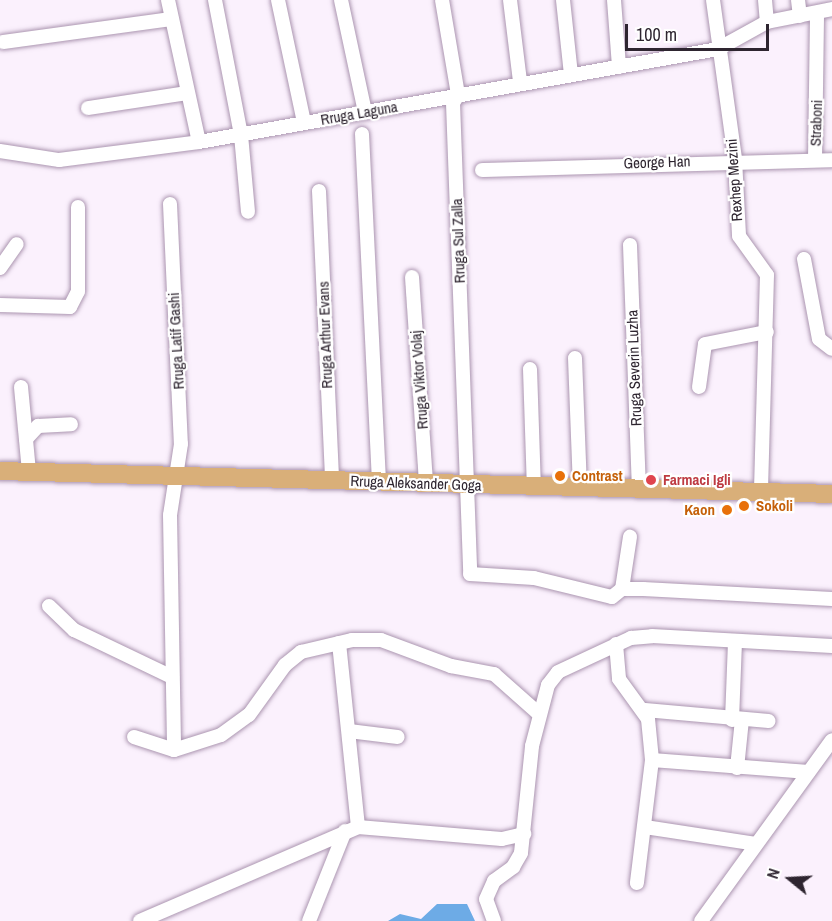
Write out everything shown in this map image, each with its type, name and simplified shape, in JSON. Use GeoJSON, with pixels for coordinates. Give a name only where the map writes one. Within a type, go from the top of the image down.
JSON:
{"type":"FeatureCollection","features":[{"type":"Feature","properties":{"kind":"main road","name":"Rruga Aleksander Goga"},"geometry":{"type":"LineString","coordinates":[[0,471],[761,494],[832,494]]}},
{"type":"Feature","properties":{"kind":"street"},"geometry":{"type":"LineString","coordinates":[[168,0],[187,93],[200,142]]}},
{"type":"Feature","properties":{"kind":"street"},"geometry":{"type":"LineString","coordinates":[[215,0],[242,135],[248,212]]}},
{"type":"Feature","properties":{"kind":"street"},"geometry":{"type":"LineString","coordinates":[[278,0],[303,122]]}},
{"type":"Feature","properties":{"kind":"street"},"geometry":{"type":"LineString","coordinates":[[341,0],[364,112]]}},
{"type":"Feature","properties":{"kind":"street","name":"Rruga Sul Zalla"},"geometry":{"type":"LineString","coordinates":[[442,0],[458,95],[453,103],[466,484],[472,576],[534,578],[612,597],[622,589]]}},
{"type":"Feature","properties":{"kind":"street"},"geometry":{"type":"LineString","coordinates":[[510,0],[520,82]]}},
{"type":"Feature","properties":{"kind":"street"},"geometry":{"type":"LineString","coordinates":[[563,0],[571,75]]}},
{"type":"Feature","properties":{"kind":"street"},"geometry":{"type":"LineString","coordinates":[[614,0],[619,67]]}},
{"type":"Feature","properties":{"kind":"street","name":"Rexhep Mezini"},"geometry":{"type":"LineString","coordinates":[[713,0],[718,50],[735,159],[739,236],[767,275],[761,494]]}},
{"type":"Feature","properties":{"kind":"street"},"geometry":{"type":"LineString","coordinates":[[765,0],[767,22]]}},
{"type":"Feature","properties":{"kind":"street"},"geometry":{"type":"LineString","coordinates":[[798,0],[800,16]]}},
{"type":"Feature","properties":{"kind":"street"},"geometry":{"type":"LineString","coordinates":[[718,50],[767,22],[832,9]]}},
{"type":"Feature","properties":{"kind":"street","name":"Straboni"},"geometry":{"type":"LineString","coordinates":[[815,160],[817,13]]}},
{"type":"Feature","properties":{"kind":"street"},"geometry":{"type":"LineString","coordinates":[[3,42],[171,19]]}},
{"type":"Feature","properties":{"kind":"street","name":"Rruga Laguna"},"geometry":{"type":"LineString","coordinates":[[0,151],[59,160],[200,142],[520,82],[718,50]]}},
{"type":"Feature","properties":{"kind":"street"},"geometry":{"type":"LineString","coordinates":[[88,108],[187,93]]}},
{"type":"Feature","properties":{"kind":"street"},"geometry":{"type":"LineString","coordinates":[[362,134],[379,481]]}},
{"type":"Feature","properties":{"kind":"street","name":"George Han"},"geometry":{"type":"LineString","coordinates":[[482,170],[735,159],[832,160]]}},
{"type":"Feature","properties":{"kind":"street","name":"Rruga Arthur Evans"},"geometry":{"type":"LineString","coordinates":[[319,191],[332,480]]}},
{"type":"Feature","properties":{"kind":"street","name":"Rruga Latif Gashi"},"geometry":{"type":"LineString","coordinates":[[170,204],[181,444],[170,515],[174,750]]}},
{"type":"Feature","properties":{"kind":"street"},"geometry":{"type":"LineString","coordinates":[[0,305],[70,307],[78,291],[78,207]]}},
{"type":"Feature","properties":{"kind":"street"},"geometry":{"type":"LineString","coordinates":[[0,268],[17,244]]}},
{"type":"Feature","properties":{"kind":"street","name":"Rruga Severin Luzha"},"geometry":{"type":"LineString","coordinates":[[630,245],[639,490]]}},
{"type":"Feature","properties":{"kind":"street"},"geometry":{"type":"LineString","coordinates":[[804,259],[819,339],[832,349]]}},
{"type":"Feature","properties":{"kind":"street","name":"Rruga Viktor Volaj"},"geometry":{"type":"LineString","coordinates":[[412,277],[426,483]]}},
{"type":"Feature","properties":{"kind":"street"},"geometry":{"type":"LineString","coordinates":[[699,387],[705,344],[767,332]]}},
{"type":"Feature","properties":{"kind":"street"},"geometry":{"type":"LineString","coordinates":[[575,358],[580,488]]}},
{"type":"Feature","properties":{"kind":"street"},"geometry":{"type":"LineString","coordinates":[[530,369],[534,487]]}},
{"type":"Feature","properties":{"kind":"street"},"geometry":{"type":"LineString","coordinates":[[21,387],[29,471]]}},
{"type":"Feature","properties":{"kind":"street"},"geometry":{"type":"LineString","coordinates":[[26,439],[38,426],[71,424]]}},
{"type":"Feature","properties":{"kind":"street"},"geometry":{"type":"LineString","coordinates":[[630,537],[622,589],[832,599]]}},
{"type":"Feature","properties":{"kind":"street"},"geometry":{"type":"LineString","coordinates":[[49,606],[74,630],[172,676]]}},
{"type":"Feature","properties":{"kind":"street"},"geometry":{"type":"LineString","coordinates":[[494,921],[489,890],[513,867],[524,834],[528,766],[538,714],[558,672],[616,644],[652,636],[832,646]]}},
{"type":"Feature","properties":{"kind":"street"},"geometry":{"type":"LineString","coordinates":[[134,737],[174,750],[221,735],[249,715],[285,665],[301,652],[339,643],[381,640],[451,666],[494,674],[538,714]]}},
{"type":"Feature","properties":{"kind":"street"},"geometry":{"type":"LineString","coordinates":[[735,641],[737,768]]}},
{"type":"Feature","properties":{"kind":"street"},"geometry":{"type":"LineString","coordinates":[[309,921],[352,829],[349,731],[339,643]]}},
{"type":"Feature","properties":{"kind":"street"},"geometry":{"type":"LineString","coordinates":[[616,644],[619,679],[645,711],[652,760],[637,883]]}},
{"type":"Feature","properties":{"kind":"street"},"geometry":{"type":"LineString","coordinates":[[645,711],[769,722]]}},
{"type":"Feature","properties":{"kind":"street"},"geometry":{"type":"LineString","coordinates":[[349,731],[398,737]]}},
{"type":"Feature","properties":{"kind":"street"},"geometry":{"type":"LineString","coordinates":[[700,921],[832,740]]}},
{"type":"Feature","properties":{"kind":"street"},"geometry":{"type":"LineString","coordinates":[[652,760],[809,772]]}},
{"type":"Feature","properties":{"kind":"street"},"geometry":{"type":"LineString","coordinates":[[645,827],[756,844]]}},
{"type":"Feature","properties":{"kind":"street"},"geometry":{"type":"LineString","coordinates":[[140,921],[352,829],[502,839],[524,834]]}},
{"type":"Feature","properties":{"kind":"water"},"geometry":{"type":"Polygon","coordinates":[[[437,904],[467,904],[475,921],[388,921],[400,914],[421,919],[437,904]]]}},
{"type":"Feature","properties":{"kind":"place","name":"Contrast"},"geometry":{"type":"Point","coordinates":[560,476]}},
{"type":"Feature","properties":{"kind":"place","name":"Farmaci Igli"},"geometry":{"type":"Point","coordinates":[651,480]}},
{"type":"Feature","properties":{"kind":"place","name":"Sokoli"},"geometry":{"type":"Point","coordinates":[744,506]}},
{"type":"Feature","properties":{"kind":"place","name":"Kaon"},"geometry":{"type":"Point","coordinates":[727,510]}}]}
